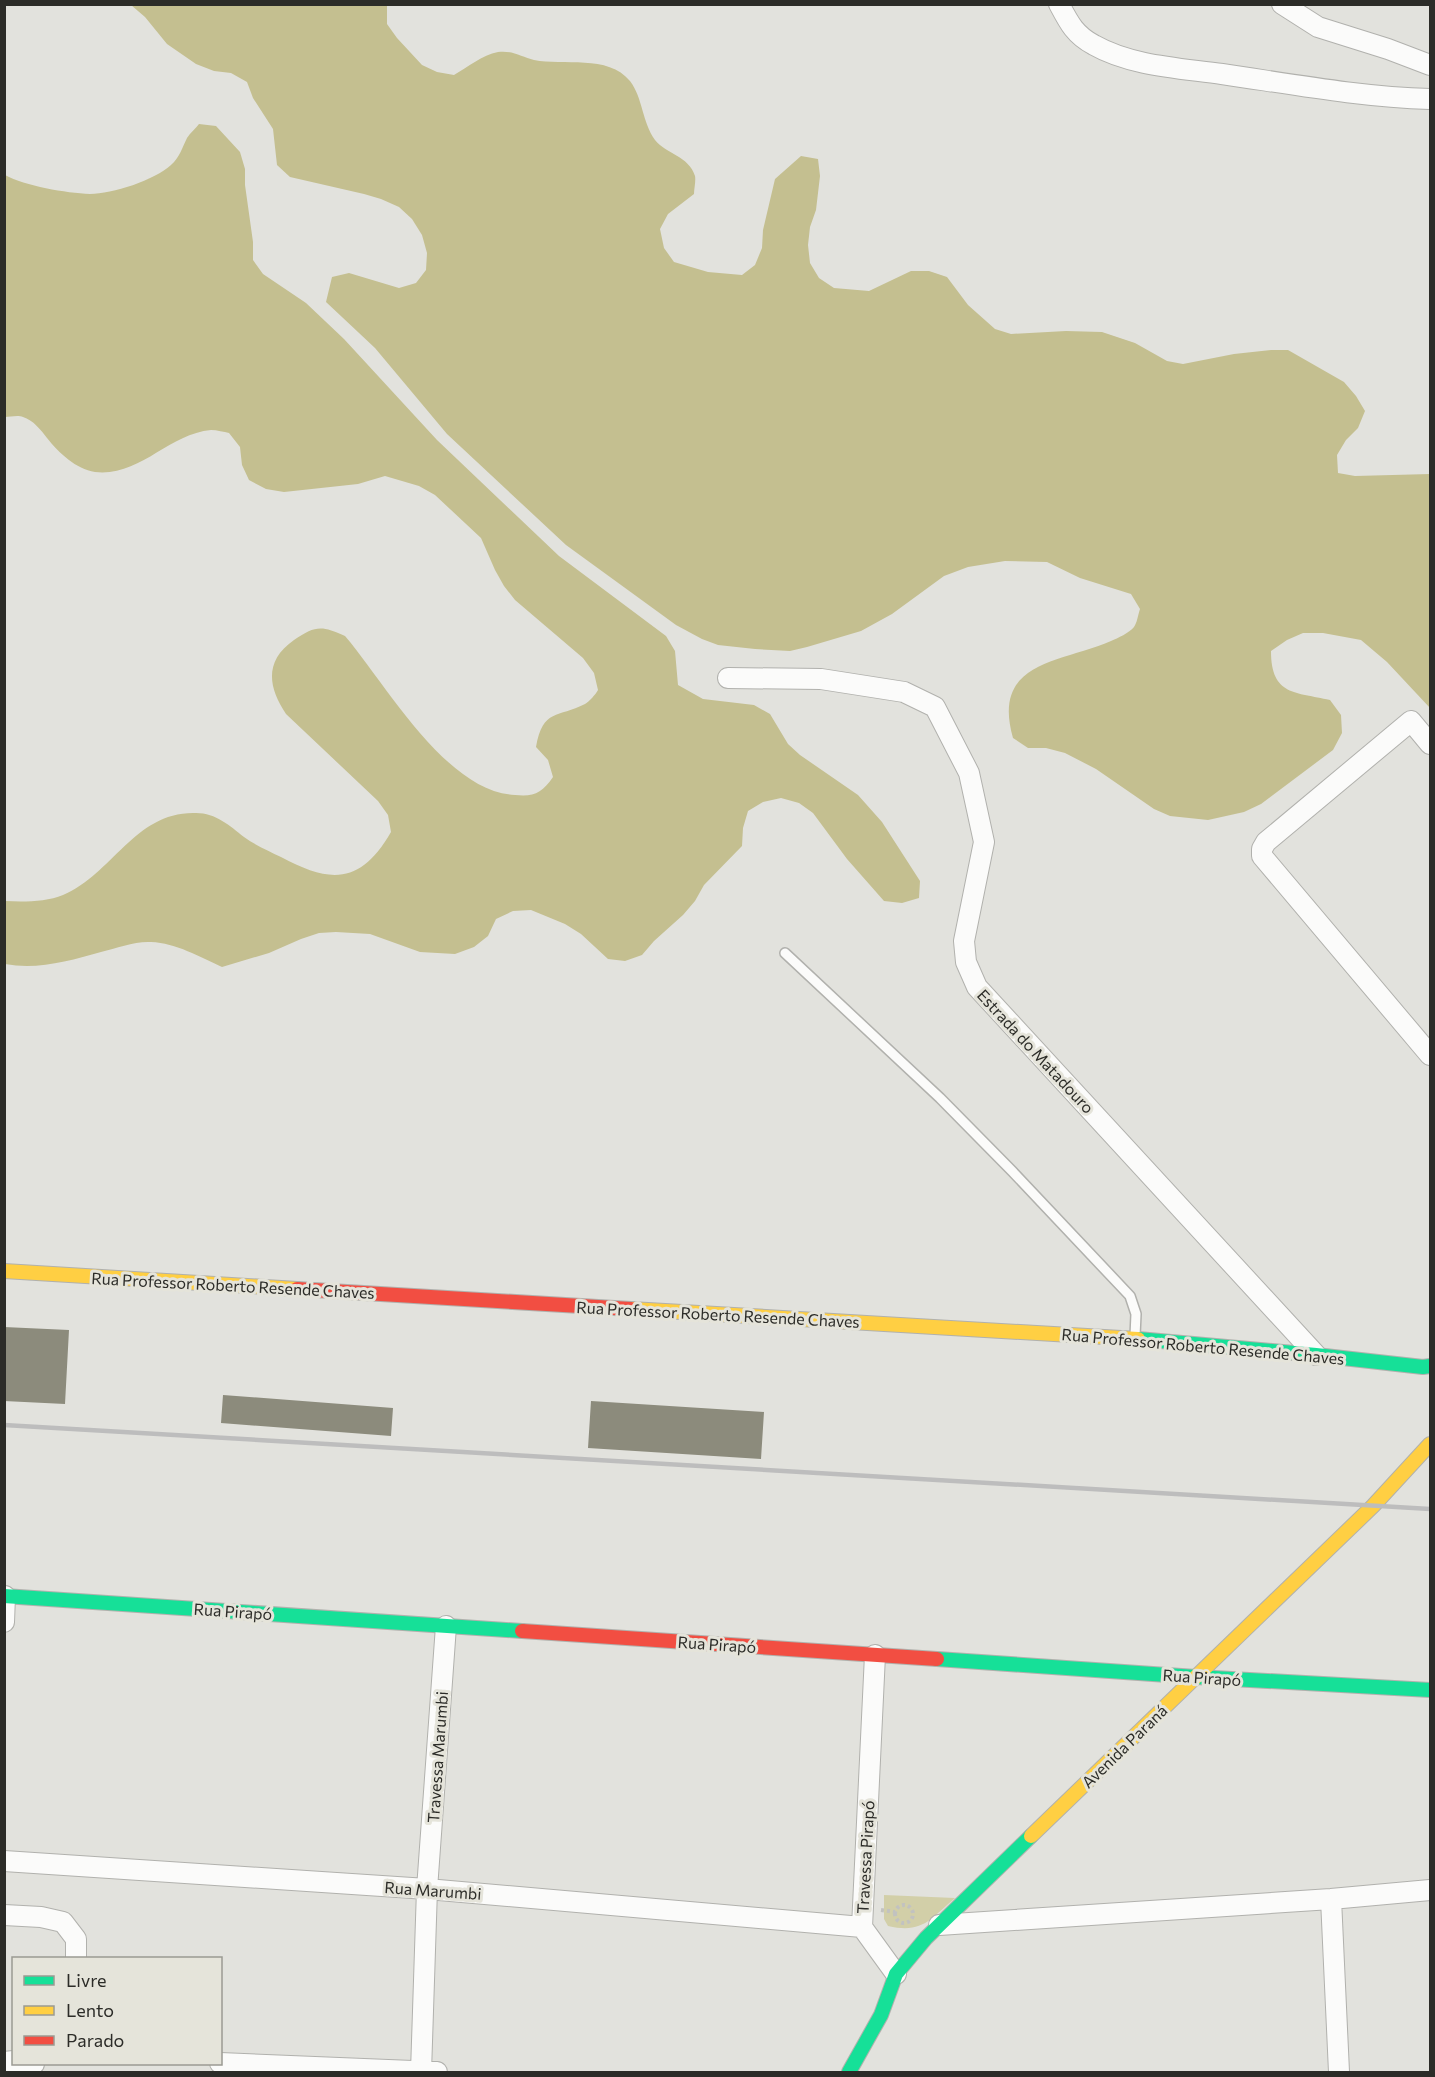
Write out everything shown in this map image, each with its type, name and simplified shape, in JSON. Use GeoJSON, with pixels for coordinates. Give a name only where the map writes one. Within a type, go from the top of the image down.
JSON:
{"type":"FeatureCollection","features":[{"type":"Feature","properties":{"kind":"street"},"geometry":{"type":"LineString","coordinates":[[1059,4],[1072,29],[1093,45],[1121,57],[1268,81],[1400,99],[1431,99]]}},
{"type":"Feature","properties":{"kind":"street"},"geometry":{"type":"LineString","coordinates":[[1282,4],[1318,27],[1431,65]]}},
{"type":"Feature","properties":{"kind":"street","name":"Estrada do Matadouro"},"geometry":{"type":"LineString","coordinates":[[728,678],[821,679],[904,692],[935,707],[969,773],[984,842],[964,941],[966,962],[977,987],[1316,1355]]}},
{"type":"Feature","properties":{"kind":"street"},"geometry":{"type":"LineString","coordinates":[[1431,744],[1411,721],[1266,842],[1262,849],[1262,856],[1431,1055]]}},
{"type":"Feature","properties":{"kind":"street","name":"Rua Professor Roberto Resende Chaves"},"geometry":{"type":"LineString","coordinates":[[4,1271],[1135,1339],[1431,1366]]}},
{"type":"Feature","properties":{"kind":"street","name":"Avenida Paraná"},"geometry":{"type":"LineString","coordinates":[[896,1974],[939,1925],[1373,1506],[1431,1444]]}},
{"type":"Feature","properties":{"kind":"street"},"geometry":{"type":"LineString","coordinates":[[4,1622],[5,1596]]}},
{"type":"Feature","properties":{"kind":"street","name":"Rua Pirapó"},"geometry":{"type":"LineString","coordinates":[[5,1596],[1196,1677],[1431,1690]]}},
{"type":"Feature","properties":{"kind":"street","name":"Travessa Marumbi"},"geometry":{"type":"LineString","coordinates":[[426,2072],[427,1888],[447,1626]]}},
{"type":"Feature","properties":{"kind":"street","name":"Travessa Pirapó"},"geometry":{"type":"LineString","coordinates":[[875,1655],[862,1927],[896,1974]]}},
{"type":"Feature","properties":{"kind":"street","name":"Rua Marumbi"},"geometry":{"type":"LineString","coordinates":[[4,1861],[427,1888],[862,1927]]}},
{"type":"Feature","properties":{"kind":"street"},"geometry":{"type":"LineString","coordinates":[[939,1925],[1331,1899],[1431,1890]]}},
{"type":"Feature","properties":{"kind":"street"},"geometry":{"type":"LineString","coordinates":[[1331,1899],[1338,2073]]}},
{"type":"Feature","properties":{"kind":"street"},"geometry":{"type":"LineString","coordinates":[[4,1915],[41,1917],[63,1922],[76,1939],[76,1957]]}},
{"type":"Feature","properties":{"kind":"street"},"geometry":{"type":"LineString","coordinates":[[849,2073],[881,2015],[896,1974]]}},
{"type":"Feature","properties":{"kind":"street"},"geometry":{"type":"LineString","coordinates":[[222,2063],[426,2072]]}},
{"type":"Feature","properties":{"kind":"lane"},"geometry":{"type":"LineString","coordinates":[[785,953],[940,1098],[1130,1296],[1136,1314],[1135,1339]]}},
{"type":"Feature","properties":{"kind":"path"},"geometry":{"type":"LineString","coordinates":[[903,1905],[909,1906],[912,1911],[912,1917],[906,1923],[900,1922],[895,1915],[898,1907],[903,1905]]}},
{"type":"Feature","properties":{"kind":"shaded area"},"geometry":{"type":"Polygon","coordinates":[[[131,5],[387,5],[387,24],[397,38],[422,65],[437,72],[454,75],[486,56],[498,52],[512,53],[546,62],[598,64],[610,67],[630,81],[640,102],[647,126],[655,140],[688,164],[695,176],[694,194],[668,214],[660,229],[664,248],[674,262],[708,272],[742,275],[755,265],[762,248],[763,230],[775,179],[801,156],[818,159],[820,176],[816,210],[810,227],[808,245],[810,263],[819,278],[834,288],[869,291],[911,271],[929,271],[947,277],[968,305],[995,329],[1011,334],[1102,332],[1135,343],[1167,361],[1183,364],[1234,354],[1288,350],[1344,382],[1365,411],[1358,428],[1346,440],[1337,455],[1338,473],[1355,476],[1430,474],[1430,708],[1387,662],[1361,640],[1323,633],[1303,633],[1271,651],[1272,666],[1275,677],[1288,689],[1296,693],[1330,700],[1341,715],[1342,733],[1333,750],[1261,804],[1244,812],[1208,820],[1170,816],[1154,809],[1096,769],[1065,753],[1046,748],[1028,748],[1013,738],[1009,713],[1012,693],[1021,679],[1052,661],[1111,641],[1129,631],[1135,625],[1140,609],[1131,594],[1080,578],[1047,562],[1005,561],[968,567],[944,576],[892,614],[861,631],[790,651],[718,645],[676,625],[566,545],[447,434],[375,348],[326,302],[332,277],[349,273],[399,288],[416,283],[426,270],[427,253],[422,235],[412,219],[399,207],[381,199],[290,177],[277,165],[273,129],[253,98],[247,82],[231,73],[214,71],[196,64],[167,44],[145,17],[131,5]]]}},
{"type":"Feature","properties":{"kind":"shaded area"},"geometry":{"type":"Polygon","coordinates":[[[199,124],[216,126],[240,152],[245,169],[253,260],[263,274],[306,303],[344,339],[437,440],[559,556],[666,636],[675,651],[678,685],[703,699],[754,705],[770,714],[788,744],[800,755],[858,795],[882,822],[920,881],[919,898],[902,903],[884,901],[847,859],[813,813],[799,803],[781,798],[763,802],[748,811],[743,828],[742,846],[704,885],[695,901],[683,915],[642,955],[625,961],[608,959],[581,934],[565,924],[531,910],[513,911],[496,919],[488,936],[474,947],[455,954],[420,952],[370,934],[336,932],[319,933],[269,953],[222,967],[179,948],[151,942],[132,944],[53,964],[17,966],[5,964],[5,901],[42,900],[63,895],[96,873],[140,833],[157,822],[175,815],[196,813],[210,815],[248,840],[299,866],[330,875],[356,870],[368,862],[380,849],[391,832],[388,815],[378,801],[286,714],[275,694],[272,675],[278,657],[284,648],[307,632],[324,629],[345,636],[399,707],[442,756],[465,776],[490,789],[515,795],[537,793],[553,777],[548,760],[536,747],[547,720],[585,704],[598,690],[594,673],[583,658],[515,600],[504,586],[481,538],[435,495],[419,486],[385,476],[358,484],[284,492],[266,489],[249,480],[242,465],[240,447],[229,433],[213,430],[181,439],[126,468],[111,472],[95,472],[81,468],[68,460],[30,420],[21,416],[5,417],[5,175],[34,186],[69,192],[90,194],[121,189],[164,171],[179,156],[188,136],[199,124]]]}},
{"type":"Feature","properties":{"kind":"shaded area"},"geometry":{"type":"Polygon","coordinates":[[[884,1895],[955,1898],[925,1923],[910,1928],[900,1928],[888,1926],[884,1919],[884,1895]]]}},
{"type":"Feature","properties":{"kind":"building"},"geometry":{"type":"Polygon","coordinates":[[[4,1327],[69,1330],[65,1404],[4,1401],[4,1327]]]}},
{"type":"Feature","properties":{"kind":"building"},"geometry":{"type":"Polygon","coordinates":[[[223,1395],[393,1408],[391,1436],[221,1423],[223,1395]]]}},
{"type":"Feature","properties":{"kind":"building"},"geometry":{"type":"Polygon","coordinates":[[[591,1401],[764,1412],[761,1459],[588,1448],[591,1401]]]}},
{"type":"Feature","properties":{"kind":"railway"},"geometry":{"type":"LineString","coordinates":[[4,1425],[1430,1509]]}},
{"type":"Feature","properties":{"kind":"traffic: fast"},"geometry":{"type":"LineString","coordinates":[[1138,1339],[1430,1366]]}},
{"type":"Feature","properties":{"kind":"traffic: fast"},"geometry":{"type":"LineString","coordinates":[[4,1596],[522,1631]]}},
{"type":"Feature","properties":{"kind":"traffic: fast"},"geometry":{"type":"LineString","coordinates":[[937,1659],[1430,1690]]}},
{"type":"Feature","properties":{"kind":"traffic: fast"},"geometry":{"type":"LineString","coordinates":[[849,2072],[881,2015],[896,1974],[926,1938],[1031,1836]]}},
{"type":"Feature","properties":{"kind":"traffic: slow"},"geometry":{"type":"LineString","coordinates":[[4,1271],[297,1289]]}},
{"type":"Feature","properties":{"kind":"traffic: slow"},"geometry":{"type":"LineString","coordinates":[[631,1309],[1138,1339]]}},
{"type":"Feature","properties":{"kind":"traffic: slow"},"geometry":{"type":"LineString","coordinates":[[1031,1836],[1373,1506],[1430,1444]]}},
{"type":"Feature","properties":{"kind":"traffic: jam"},"geometry":{"type":"LineString","coordinates":[[297,1289],[631,1309]]}},
{"type":"Feature","properties":{"kind":"traffic: jam"},"geometry":{"type":"LineString","coordinates":[[522,1631],[937,1659]]}}]}
